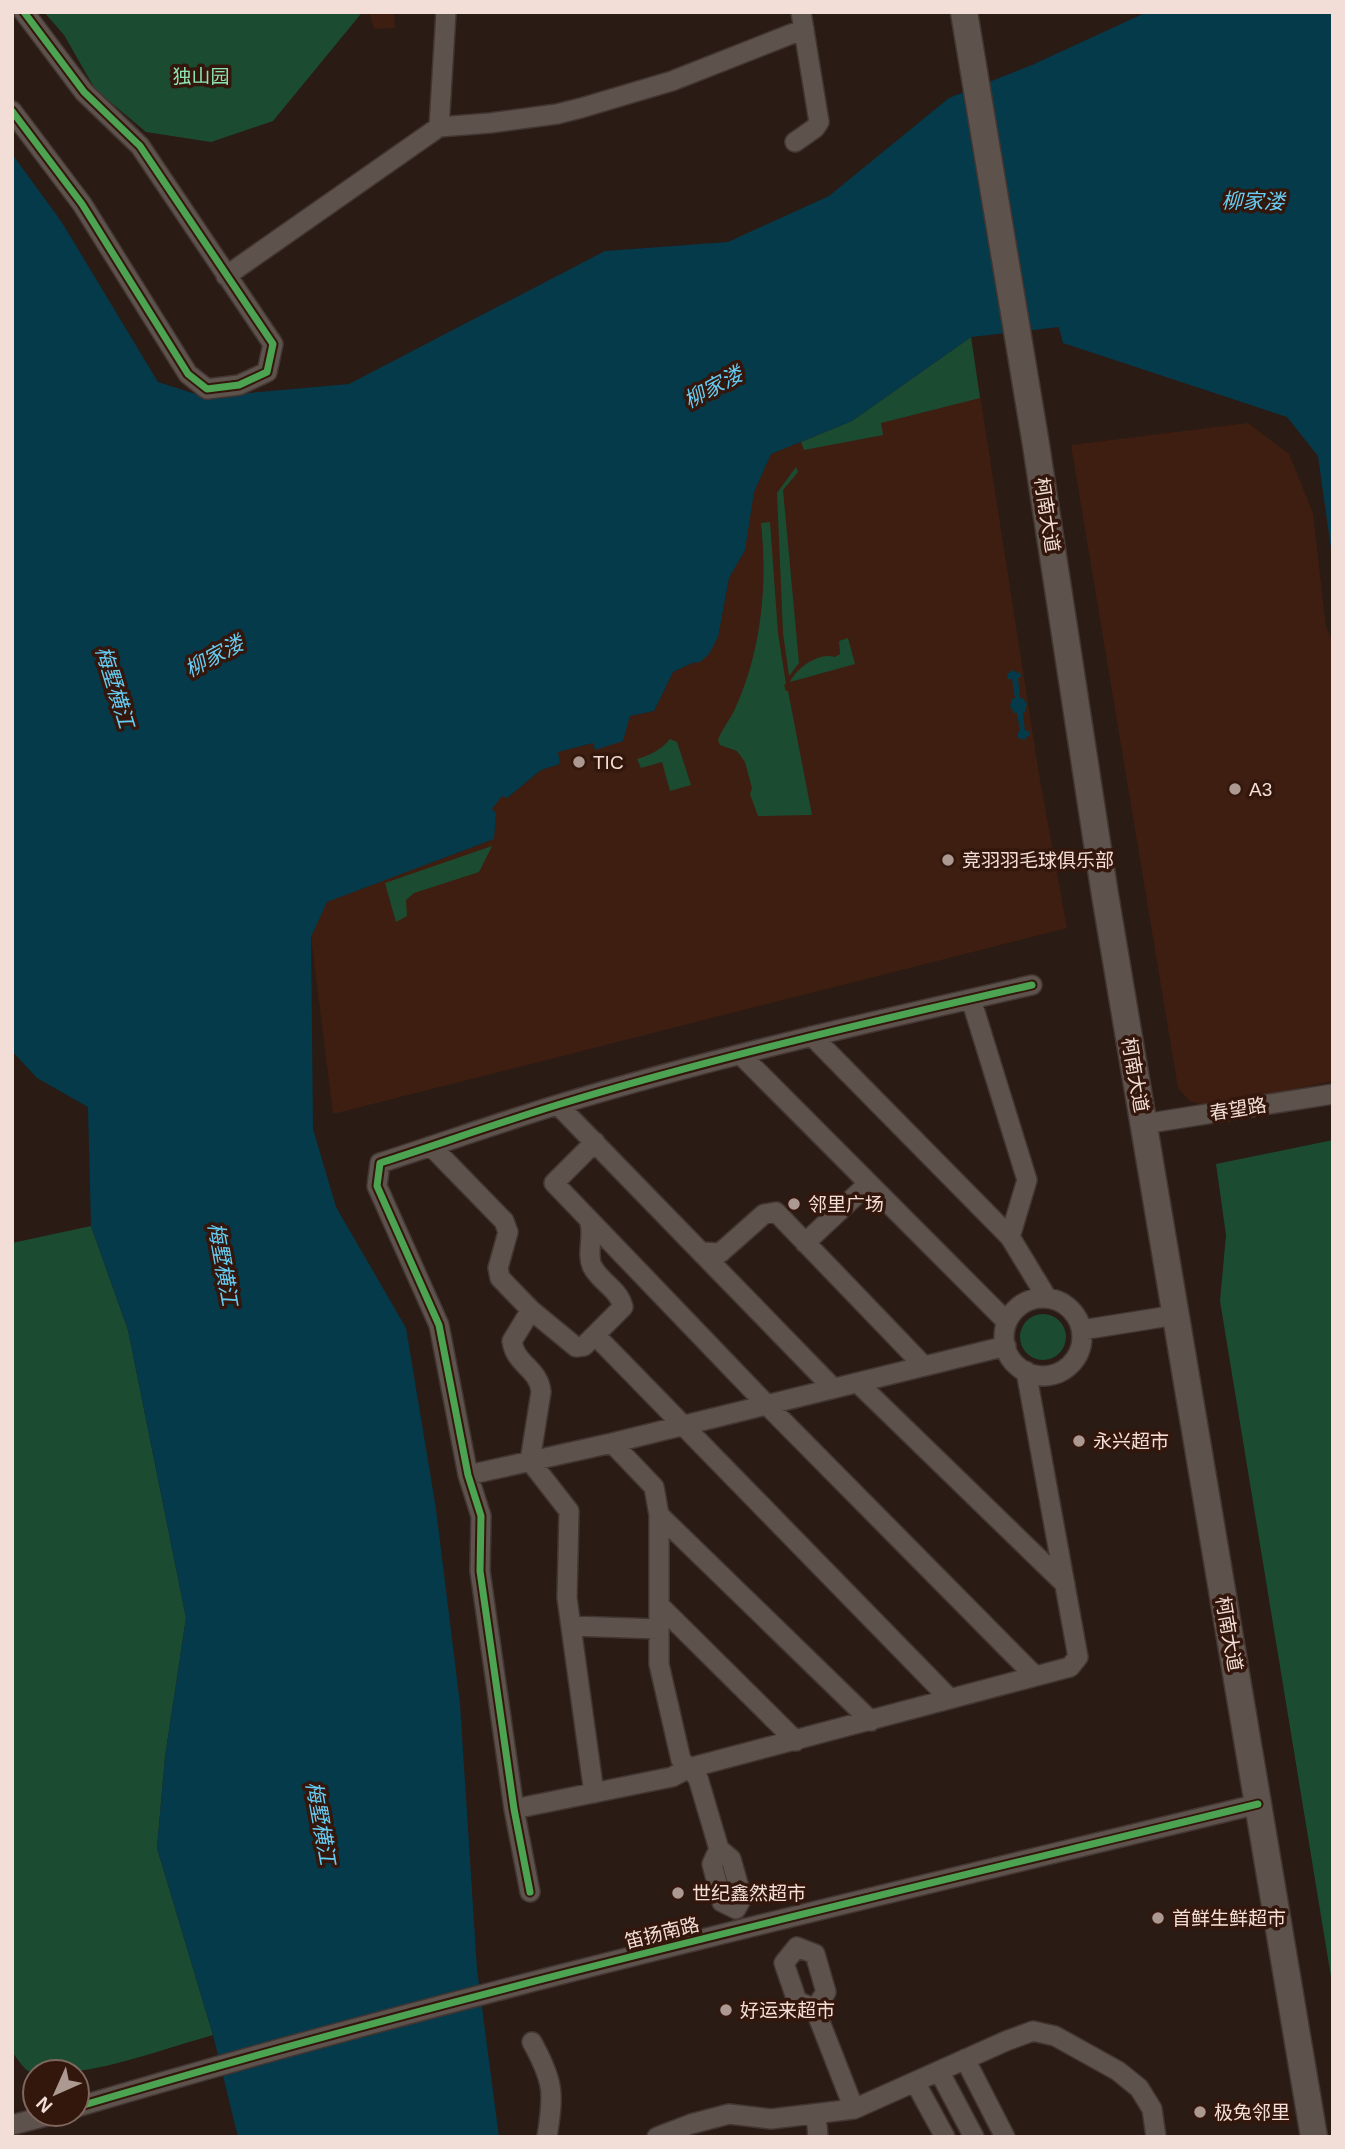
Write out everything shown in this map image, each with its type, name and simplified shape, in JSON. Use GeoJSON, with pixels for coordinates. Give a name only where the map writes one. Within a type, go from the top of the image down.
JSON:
{"type":"FeatureCollection","features":[{"type":"Feature","properties":{"kind":"main road","name":"柯南大道"},"geometry":{"type":"LineString","coordinates":[[964,12],[1036,445],[1105,895],[1314,2137]]}},
{"type":"Feature","properties":{"kind":"street"},"geometry":{"type":"LineString","coordinates":[[12,17],[24,12],[84,92],[140,146],[273,344],[267,372],[239,385],[207,388],[188,374],[82,204],[12,110]]}},
{"type":"Feature","properties":{"kind":"street"},"geometry":{"type":"LineString","coordinates":[[439,127],[446,12]]}},
{"type":"Feature","properties":{"kind":"street"},"geometry":{"type":"LineString","coordinates":[[226,276],[439,127],[503,121],[581,108],[672,80],[803,21],[819,122],[795,142]]}},
{"type":"Feature","properties":{"kind":"street"},"geometry":{"type":"LineString","coordinates":[[530,1892],[514,1809],[480,1571],[481,1516],[468,1475],[439,1325],[377,1186],[380,1163],[558,1105],[741,1055],[1032,985]]}},
{"type":"Feature","properties":{"kind":"street"},"geometry":{"type":"LineString","coordinates":[[971,999],[1027,1180],[1010,1237]]}},
{"type":"Feature","properties":{"kind":"street"},"geometry":{"type":"LineString","coordinates":[[812,1036],[1010,1237],[1047,1298]]}},
{"type":"Feature","properties":{"kind":"street"},"geometry":{"type":"LineString","coordinates":[[741,1055],[1007,1322]]}},
{"type":"Feature","properties":{"kind":"street","name":"春望路"},"geometry":{"type":"LineString","coordinates":[[1144,1124],[1333,1094]]}},
{"type":"Feature","properties":{"kind":"street"},"geometry":{"type":"LineString","coordinates":[[558,1105],[833,1388]]}},
{"type":"Feature","properties":{"kind":"street"},"geometry":{"type":"LineString","coordinates":[[595,1142],[554,1183],[767,1405],[1035,1676]]}},
{"type":"Feature","properties":{"kind":"street"},"geometry":{"type":"LineString","coordinates":[[431,1146],[504,1221],[508,1231],[498,1268],[500,1278],[531,1310],[576,1348],[584,1346],[596,1336],[623,1307],[621,1298],[593,1268],[590,1257],[592,1228],[589,1220]]}},
{"type":"Feature","properties":{"kind":"street"},"geometry":{"type":"LineString","coordinates":[[805,1243],[868,1184]]}},
{"type":"Feature","properties":{"kind":"street"},"geometry":{"type":"LineString","coordinates":[[701,1252],[720,1253],[764,1213],[776,1212],[924,1366]]}},
{"type":"Feature","properties":{"kind":"street"},"geometry":{"type":"LineString","coordinates":[[1047,1298],[1059,1301],[1070,1308],[1082,1330],[1079,1354],[1062,1371],[1050,1375],[1026,1371],[1010,1357],[1004,1334],[1007,1322],[1023,1303],[1047,1298]]}},
{"type":"Feature","properties":{"kind":"street"},"geometry":{"type":"LineString","coordinates":[[531,1310],[512,1341],[514,1352],[540,1381],[541,1392],[530,1461],[569,1511],[566,1598],[594,1793]]}},
{"type":"Feature","properties":{"kind":"street"},"geometry":{"type":"LineString","coordinates":[[1082,1330],[1176,1315]]}},
{"type":"Feature","properties":{"kind":"street"},"geometry":{"type":"LineString","coordinates":[[596,1336],[950,1699]]}},
{"type":"Feature","properties":{"kind":"street"},"geometry":{"type":"LineString","coordinates":[[468,1475],[612,1443],[1006,1346]]}},
{"type":"Feature","properties":{"kind":"street"},"geometry":{"type":"LineString","coordinates":[[514,1809],[672,1777],[690,1768],[1069,1667],[1078,1657],[1026,1371]]}},
{"type":"Feature","properties":{"kind":"street"},"geometry":{"type":"LineString","coordinates":[[858,1382],[1065,1584]]}},
{"type":"Feature","properties":{"kind":"street"},"geometry":{"type":"LineString","coordinates":[[612,1443],[654,1487],[659,1515],[659,1664],[681,1760],[698,1778],[719,1849],[731,1858],[742,1898],[736,1909],[741,1929]]}},
{"type":"Feature","properties":{"kind":"street"},"geometry":{"type":"LineString","coordinates":[[659,1515],[871,1721]]}},
{"type":"Feature","properties":{"kind":"street"},"geometry":{"type":"LineString","coordinates":[[659,1605],[796,1741]]}},
{"type":"Feature","properties":{"kind":"street"},"geometry":{"type":"LineString","coordinates":[[571,1626],[659,1629]]}},
{"type":"Feature","properties":{"kind":"street","name":"笛扬南路"},"geometry":{"type":"LineString","coordinates":[[91,2103],[485,1992],[1258,1804]]}},
{"type":"Feature","properties":{"kind":"street"},"geometry":{"type":"LineString","coordinates":[[789,1918],[797,1947]]}},
{"type":"Feature","properties":{"kind":"street"},"geometry":{"type":"LineString","coordinates":[[797,1947],[784,1963],[797,2001],[815,2009],[854,2109]]}},
{"type":"Feature","properties":{"kind":"street"},"geometry":{"type":"LineString","coordinates":[[797,1947],[815,1954],[824,1984],[826,1992],[815,2009]]}},
{"type":"Feature","properties":{"kind":"street"},"geometry":{"type":"LineString","coordinates":[[661,2136],[691,2124],[729,2114],[771,2119],[854,2109],[1033,2031],[1055,2036],[1118,2071],[1139,2088],[1152,2109],[1156,2137]]}},
{"type":"Feature","properties":{"kind":"street"},"geometry":{"type":"LineString","coordinates":[[532,2042],[547,2068],[553,2099],[547,2137]]}},
{"type":"Feature","properties":{"kind":"street"},"geometry":{"type":"LineString","coordinates":[[965,2059],[1005,2137]]}},
{"type":"Feature","properties":{"kind":"street"},"geometry":{"type":"LineString","coordinates":[[939,2071],[974,2137]]}},
{"type":"Feature","properties":{"kind":"street"},"geometry":{"type":"LineString","coordinates":[[915,2082],[945,2137]]}},
{"type":"Feature","properties":{"kind":"street"},"geometry":{"type":"LineString","coordinates":[[816,2114],[818,2137]]}},
{"type":"Feature","properties":{"kind":"shaded area"},"geometry":{"type":"Polygon","coordinates":[[[369,12],[394,12],[395,28],[374,29],[369,12]]]}},
{"type":"Feature","properties":{"kind":"shaded area"},"geometry":{"type":"Polygon","coordinates":[[[971,337],[1039,774],[1067,928],[333,1114],[311,937],[326,902],[494,839],[496,813],[491,809],[502,795],[507,798],[541,770],[560,764],[557,752],[593,743],[595,750],[630,716],[654,711],[673,672],[692,663],[718,637],[729,578],[754,492],[771,454],[852,421],[971,337]]]}},
{"type":"Feature","properties":{"kind":"shaded area"},"geometry":{"type":"Polygon","coordinates":[[[1248,423],[1289,454],[1313,513],[1326,627],[1333,642],[1333,1081],[1209,1107],[1190,1101],[1178,1088],[1071,445],[1248,423]]]}},
{"type":"Feature","properties":{"kind":"green space","name":"独山园"},"geometry":{"type":"Polygon","coordinates":[[[44,12],[360,12],[360,15],[273,121],[211,142],[146,132],[95,89],[64,35],[44,12]]]}},
{"type":"Feature","properties":{"kind":"green space"},"geometry":{"type":"Polygon","coordinates":[[[971,337],[980,398],[881,423],[883,435],[804,450],[801,442],[852,421],[971,337]]]}},
{"type":"Feature","properties":{"kind":"green space"},"geometry":{"type":"Polygon","coordinates":[[[796,467],[798,472],[783,490],[799,663],[789,676],[783,633],[777,493],[796,467]]]}},
{"type":"Feature","properties":{"kind":"green space"},"geometry":{"type":"Polygon","coordinates":[[[770,522],[784,685],[788,691],[812,815],[758,816],[750,794],[752,788],[745,762],[737,751],[720,745],[718,740],[734,711],[751,666],[763,595],[761,523],[770,522]]]}},
{"type":"Feature","properties":{"kind":"green space"},"geometry":{"type":"Polygon","coordinates":[[[848,638],[855,664],[790,682],[798,671],[810,662],[840,654],[839,641],[848,638]]]}},
{"type":"Feature","properties":{"kind":"green space"},"geometry":{"type":"Polygon","coordinates":[[[670,739],[677,742],[691,785],[670,791],[662,762],[641,768],[637,759],[655,752],[670,739]]]}},
{"type":"Feature","properties":{"kind":"green space"},"geometry":{"type":"Polygon","coordinates":[[[492,846],[479,872],[414,893],[406,900],[407,916],[396,922],[385,883],[492,846]]]}},
{"type":"Feature","properties":{"kind":"green space"},"geometry":{"type":"Polygon","coordinates":[[[1333,1140],[1333,1989],[1220,1301],[1226,1235],[1216,1164],[1333,1140]]]}},
{"type":"Feature","properties":{"kind":"green space"},"geometry":{"type":"Polygon","coordinates":[[[91,1226],[128,1330],[186,1618],[165,1757],[157,1848],[213,2035],[91,2069],[91,2058],[21,2058],[21,2063],[12,2052],[12,1243],[91,1226]]]}},
{"type":"Feature","properties":{"kind":"green space"},"geometry":{"type":"Polygon","coordinates":[[[1043,1314],[1052,1315],[1059,1321],[1065,1328],[1065,1346],[1059,1353],[1052,1359],[1043,1360],[1034,1359],[1027,1353],[1021,1346],[1020,1337],[1021,1328],[1027,1321],[1034,1315],[1043,1314]]]}},
{"type":"Feature","properties":{"kind":"water"},"geometry":{"type":"Polygon","coordinates":[[[1147,12],[1332,12],[1333,563],[1318,456],[1287,417],[1063,343],[1059,327],[971,337],[852,421],[771,454],[754,492],[745,550],[729,578],[718,637],[709,654],[700,662],[673,672],[654,711],[630,716],[623,741],[595,750],[593,743],[558,752],[560,764],[541,770],[507,798],[502,796],[492,809],[496,813],[494,839],[327,902],[311,937],[313,1129],[336,1207],[406,1328],[436,1509],[460,1704],[477,1969],[499,2137],[238,2137],[213,2035],[157,1848],[165,1757],[186,1618],[128,1330],[91,1226],[88,1107],[37,1078],[12,1051],[12,154],[61,221],[158,382],[205,397],[349,384],[605,251],[728,242],[829,196],[949,98],[1032,65],[1147,12]]]}},
{"type":"Feature","properties":{"kind":"water"},"geometry":{"type":"Polygon","coordinates":[[[1013,670],[1020,672],[1020,698],[1027,704],[1023,713],[1025,731],[1029,731],[1030,736],[1025,740],[1018,738],[1020,732],[1017,713],[1014,713],[1010,706],[1015,698],[1012,679],[1008,679],[1007,674],[1013,670]]]}},
{"type":"Feature","properties":{"kind":"cycle path"},"geometry":{"type":"LineString","coordinates":[[12,111],[82,204],[188,374],[207,389],[239,385],[267,372],[273,344],[140,146],[84,92],[24,12]]}},
{"type":"Feature","properties":{"kind":"cycle path"},"geometry":{"type":"LineString","coordinates":[[530,1892],[514,1809],[480,1571],[481,1516],[468,1475],[439,1325],[377,1186],[380,1163],[557,1105],[675,1071],[1032,985]]}},
{"type":"Feature","properties":{"kind":"cycle path"},"geometry":{"type":"LineString","coordinates":[[91,2103],[518,1985],[1258,1804]]}},
{"type":"Feature","properties":{"kind":"place","name":"TIC"},"geometry":{"type":"Point","coordinates":[579,762]}},
{"type":"Feature","properties":{"kind":"place","name":"A3"},"geometry":{"type":"Point","coordinates":[1235,789]}},
{"type":"Feature","properties":{"kind":"place","name":"竞羽羽毛球俱乐部"},"geometry":{"type":"Point","coordinates":[948,860]}},
{"type":"Feature","properties":{"kind":"place","name":"邻里广场"},"geometry":{"type":"Point","coordinates":[794,1204]}},
{"type":"Feature","properties":{"kind":"place","name":"永兴超市"},"geometry":{"type":"Point","coordinates":[1079,1441]}},
{"type":"Feature","properties":{"kind":"place","name":"世纪鑫然超市"},"geometry":{"type":"Point","coordinates":[678,1893]}},
{"type":"Feature","properties":{"kind":"place","name":"首鲜生鲜超市"},"geometry":{"type":"Point","coordinates":[1158,1918]}},
{"type":"Feature","properties":{"kind":"place","name":"好运来超市"},"geometry":{"type":"Point","coordinates":[726,2010]}},
{"type":"Feature","properties":{"kind":"place","name":"极兔邻里"},"geometry":{"type":"Point","coordinates":[1200,2112]}},
{"type":"Feature","properties":{"kind":"water label","name":"柳家溇"},"geometry":{"type":"Point","coordinates":[1253,201]}},
{"type":"Feature","properties":{"kind":"water label","name":"柳家溇"},"geometry":{"type":"Point","coordinates":[713,387]}},
{"type":"Feature","properties":{"kind":"water label","name":"柳家溇"},"geometry":{"type":"Point","coordinates":[214,656]}},
{"type":"Feature","properties":{"kind":"water label","name":"梅墅横江"},"geometry":{"type":"Point","coordinates":[115,687]}},
{"type":"Feature","properties":{"kind":"water label","name":"梅墅横江"},"geometry":{"type":"Point","coordinates":[223,1264]}},
{"type":"Feature","properties":{"kind":"water label","name":"梅墅横江"},"geometry":{"type":"Point","coordinates":[321,1823]}}]}
